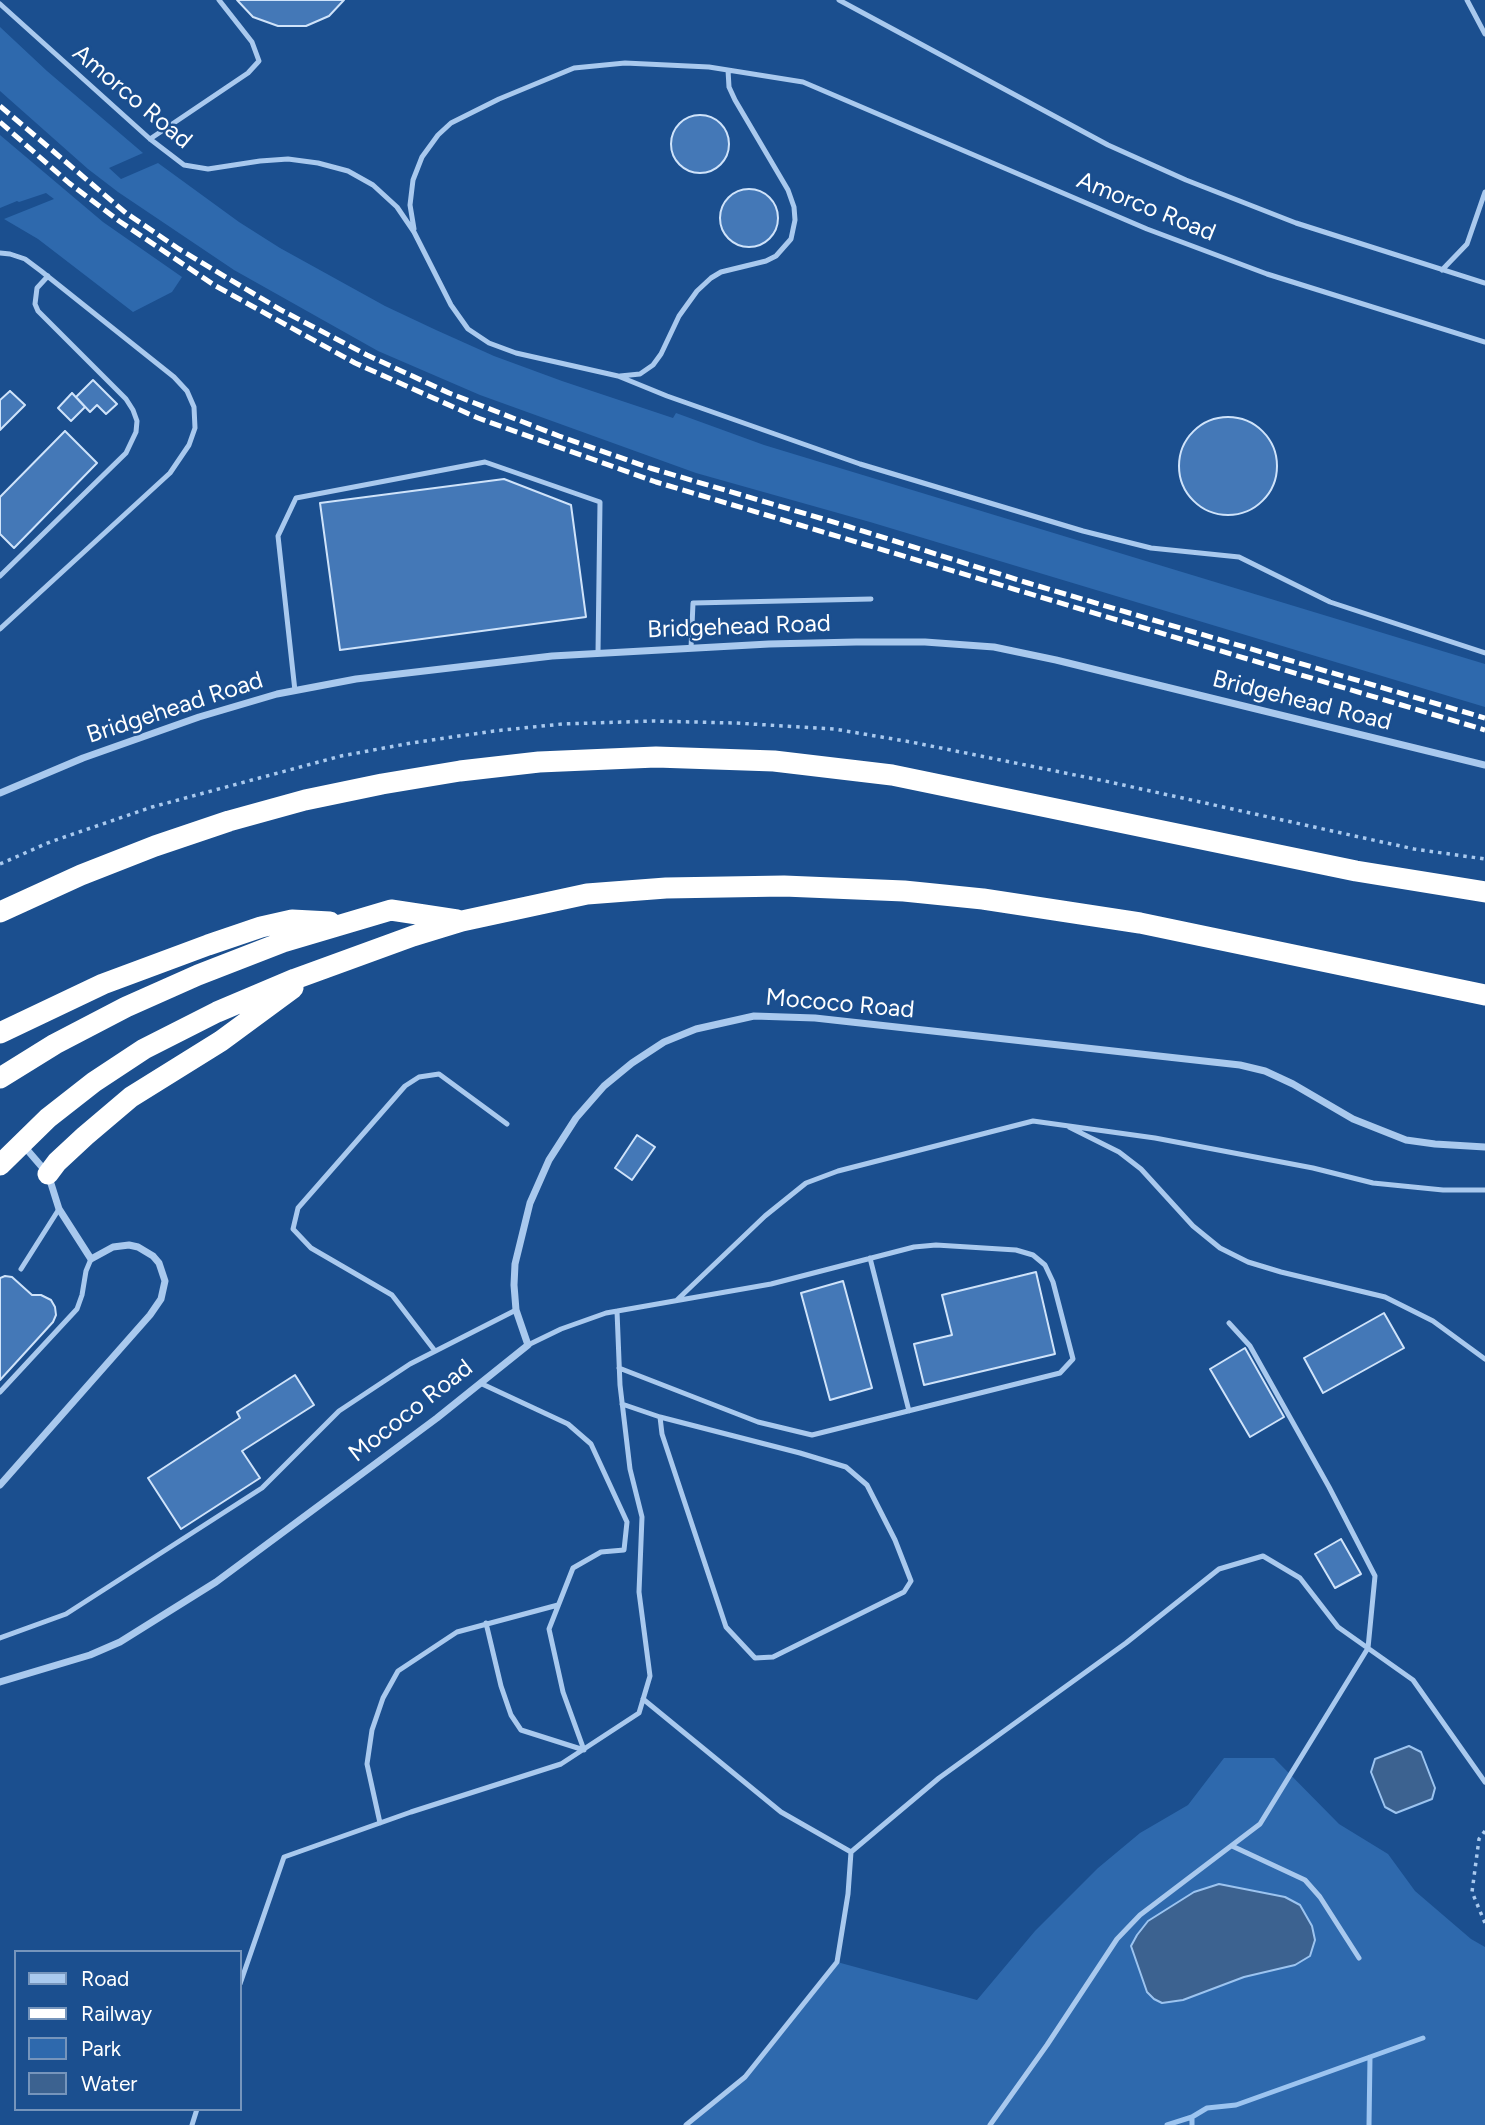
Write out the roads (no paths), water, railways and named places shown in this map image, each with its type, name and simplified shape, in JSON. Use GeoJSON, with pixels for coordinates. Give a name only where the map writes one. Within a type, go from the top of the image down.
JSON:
{"type":"FeatureCollection","features":[{"type":"Feature","properties":{"kind":"highway"},"geometry":{"type":"LineString","coordinates":[[0,912],[81,875],[155,846],[229,821],[305,800],[382,783],[460,771],[539,762],[643,757],[775,761],[892,775],[1356,871],[1485,892]]}},
{"type":"Feature","properties":{"kind":"highway"},"geometry":{"type":"LineString","coordinates":[[0,1165],[78,1093],[144,1049],[226,1007],[413,936],[463,921],[587,894],[746,886],[904,891],[1022,903],[1140,923],[1485,995]]}},
{"type":"Feature","properties":{"kind":"highway"},"geometry":{"type":"LineString","coordinates":[[0,1078],[55,1044],[162,990],[234,960],[391,910],[463,921]]}},
{"type":"Feature","properties":{"kind":"highway"},"geometry":{"type":"LineString","coordinates":[[0,1033],[128,974],[261,927],[292,920],[346,923]]}},
{"type":"Feature","properties":{"kind":"highway"},"geometry":{"type":"LineString","coordinates":[[48,1174],[85,1136],[131,1097],[221,1041],[313,972]]}},
{"type":"Feature","properties":{"kind":"street","name":"Bridgehead Road"},"geometry":{"type":"LineString","coordinates":[[0,793],[83,758],[199,717],[295,691],[356,679],[457,665],[598,653],[898,642],[994,647],[1485,765]]}},
{"type":"Feature","properties":{"kind":"street","name":"Mococo Road"},"geometry":{"type":"LineString","coordinates":[[0,1682],[90,1655],[120,1642],[216,1582],[437,1418],[528,1345],[516,1310],[515,1264],[530,1203],[549,1160],[576,1118],[604,1086],[664,1042],[696,1028],[754,1016],[815,1018],[1240,1065],[1265,1071],[1353,1119],[1406,1140],[1485,1147]]}},
{"type":"Feature","properties":{"kind":"street"},"geometry":{"type":"LineString","coordinates":[[0,1485],[150,1315],[160,1299],[165,1281],[159,1263],[138,1247],[121,1245],[105,1250],[91,1259],[59,1209],[48,1174],[22,1142]]}},
{"type":"Feature","properties":{"kind":"lane"},"geometry":{"type":"LineString","coordinates":[[150,139],[248,73],[259,61],[252,42],[219,0]]}},
{"type":"Feature","properties":{"kind":"lane"},"geometry":{"type":"LineString","coordinates":[[839,0],[1108,145],[1166,171],[1296,223],[1485,283]]}},
{"type":"Feature","properties":{"kind":"lane"},"geometry":{"type":"LineString","coordinates":[[1466,0],[1485,34]]}},
{"type":"Feature","properties":{"kind":"lane","name":"Amorco Road"},"geometry":{"type":"LineString","coordinates":[[0,4],[150,139],[184,165],[208,169],[288,159],[348,171],[373,185],[389,199],[414,232]]}},
{"type":"Feature","properties":{"kind":"lane","name":"Amorco Road"},"geometry":{"type":"LineString","coordinates":[[414,232],[410,205],[413,180],[422,157],[438,135],[451,123],[499,99],[574,68],[625,63],[728,70],[803,82],[1147,229],[1267,274],[1485,342]]}},
{"type":"Feature","properties":{"kind":"lane"},"geometry":{"type":"LineString","coordinates":[[618,376],[640,374],[653,365],[679,316],[697,291],[711,278],[721,272],[766,261],[776,256],[791,239],[795,220],[794,206],[788,190],[735,100],[729,87],[728,70]]}},
{"type":"Feature","properties":{"kind":"lane"},"geometry":{"type":"LineString","coordinates":[[1441,270],[1467,244],[1485,192]]}},
{"type":"Feature","properties":{"kind":"lane"},"geometry":{"type":"LineString","coordinates":[[414,232],[451,305],[468,329],[489,344],[516,353],[618,376],[860,464],[1070,527],[1151,548],[1239,557],[1330,602],[1485,653]]}},
{"type":"Feature","properties":{"kind":"lane"},"geometry":{"type":"LineString","coordinates":[[0,253],[25,259],[174,377],[187,391],[194,407],[195,428],[189,445],[170,473],[0,629]]}},
{"type":"Feature","properties":{"kind":"lane"},"geometry":{"type":"LineString","coordinates":[[0,576],[126,453],[136,432],[137,421],[126,399],[38,311],[35,304],[37,289],[48,276]]}},
{"type":"Feature","properties":{"kind":"lane"},"geometry":{"type":"LineString","coordinates":[[295,691],[278,536],[296,498],[485,462],[600,502],[598,653]]}},
{"type":"Feature","properties":{"kind":"lane"},"geometry":{"type":"LineString","coordinates":[[691,648],[693,603],[871,599]]}},
{"type":"Feature","properties":{"kind":"lane"},"geometry":{"type":"LineString","coordinates":[[435,1351],[392,1295],[311,1248],[292,1229],[298,1208],[405,1086],[419,1077],[439,1074],[507,1124]]}},
{"type":"Feature","properties":{"kind":"lane"},"geometry":{"type":"LineString","coordinates":[[677,1300],[765,1216],[806,1183],[838,1171],[1033,1121],[1155,1138],[1302,1166],[1373,1183],[1432,1189],[1485,1190]]}},
{"type":"Feature","properties":{"kind":"lane"},"geometry":{"type":"LineString","coordinates":[[1063,1124],[1119,1152],[1141,1169],[1193,1226],[1220,1248],[1248,1262],[1281,1272],[1385,1297],[1433,1321],[1485,1359]]}},
{"type":"Feature","properties":{"kind":"lane"},"geometry":{"type":"LineString","coordinates":[[21,1269],[59,1209]]}},
{"type":"Feature","properties":{"kind":"lane"},"geometry":{"type":"LineString","coordinates":[[528,1345],[561,1329],[617,1311],[771,1284],[914,1247],[936,1245],[1016,1250],[1033,1255],[1045,1265],[1053,1282],[1073,1359],[1060,1373],[812,1435],[758,1422],[619,1368]]}},
{"type":"Feature","properties":{"kind":"lane"},"geometry":{"type":"LineString","coordinates":[[870,1258],[909,1411]]}},
{"type":"Feature","properties":{"kind":"lane"},"geometry":{"type":"LineString","coordinates":[[0,1392],[76,1309],[91,1259]]}},
{"type":"Feature","properties":{"kind":"lane"},"geometry":{"type":"LineString","coordinates":[[0,1638],[66,1614],[262,1488],[339,1411],[410,1364],[516,1310]]}},
{"type":"Feature","properties":{"kind":"lane"},"geometry":{"type":"LineString","coordinates":[[242,1978],[284,1857],[561,1764],[639,1713],[650,1676],[639,1592],[642,1517],[630,1469],[622,1404],[617,1311]]}},
{"type":"Feature","properties":{"kind":"lane"},"geometry":{"type":"LineString","coordinates":[[990,2125],[1117,1939],[1140,1914],[1260,1824],[1368,1648],[1375,1576],[1250,1346],[1229,1323]]}},
{"type":"Feature","properties":{"kind":"lane"},"geometry":{"type":"LineString","coordinates":[[480,1383],[568,1424],[591,1444],[626,1522],[624,1550],[601,1552],[573,1568],[548,1629],[563,1692],[584,1749]]}},
{"type":"Feature","properties":{"kind":"lane"},"geometry":{"type":"LineString","coordinates":[[622,1404],[660,1417],[846,1467],[867,1485],[895,1540],[911,1580],[904,1592],[773,1657],[755,1658],[726,1627],[662,1434],[660,1417]]}},
{"type":"Feature","properties":{"kind":"lane"},"geometry":{"type":"LineString","coordinates":[[686,2125],[745,2077],[837,1962],[848,1894],[851,1852],[939,1778],[1126,1643],[1219,1569],[1263,1556],[1300,1578],[1338,1627],[1413,1680],[1485,1782]]}},
{"type":"Feature","properties":{"kind":"lane"},"geometry":{"type":"LineString","coordinates":[[380,1823],[367,1764],[372,1730],[383,1698],[398,1671],[457,1632],[558,1605]]}},
{"type":"Feature","properties":{"kind":"lane"},"geometry":{"type":"LineString","coordinates":[[486,1623],[501,1686],[511,1715],[521,1730],[584,1749]]}},
{"type":"Feature","properties":{"kind":"lane"},"geometry":{"type":"LineString","coordinates":[[643,1699],[781,1812],[851,1852]]}},
{"type":"Feature","properties":{"kind":"lane"},"geometry":{"type":"LineString","coordinates":[[1232,1846],[1305,1880],[1320,1897],[1359,1958]]}},
{"type":"Feature","properties":{"kind":"water"},"geometry":{"type":"Polygon","coordinates":[[[1409,1746],[1421,1752],[1435,1788],[1432,1799],[1396,1813],[1385,1807],[1371,1772],[1375,1759],[1409,1746]]]}},
{"type":"Feature","properties":{"kind":"water"},"geometry":{"type":"Polygon","coordinates":[[[1219,1884],[1285,1897],[1300,1905],[1312,1926],[1315,1940],[1310,1956],[1295,1965],[1244,1977],[1183,2000],[1162,2003],[1154,1999],[1147,1992],[1131,1946],[1137,1935],[1148,1921],[1194,1892],[1219,1884]]]}},
{"type":"Feature","properties":{"kind":"waterway"},"geometry":{"type":"LineString","coordinates":[[1192,2125],[1192,2117],[1207,2108],[1236,2105],[1423,2038]]}},
{"type":"Feature","properties":{"kind":"waterway"},"geometry":{"type":"LineString","coordinates":[[1369,2125],[1370,2057]]}},
{"type":"Feature","properties":{"kind":"waterway"},"geometry":{"type":"LineString","coordinates":[[1167,2125],[1192,2117]]}},
{"type":"Feature","properties":{"kind":"railway"},"geometry":{"type":"LineString","coordinates":[[0,106],[126,213],[179,249],[281,310],[367,355],[449,393],[650,468],[1485,718]]}},
{"type":"Feature","properties":{"kind":"railway"},"geometry":{"type":"LineString","coordinates":[[0,122],[69,183],[119,221],[214,285],[355,363],[478,418],[656,482],[1485,730]]}}]}
